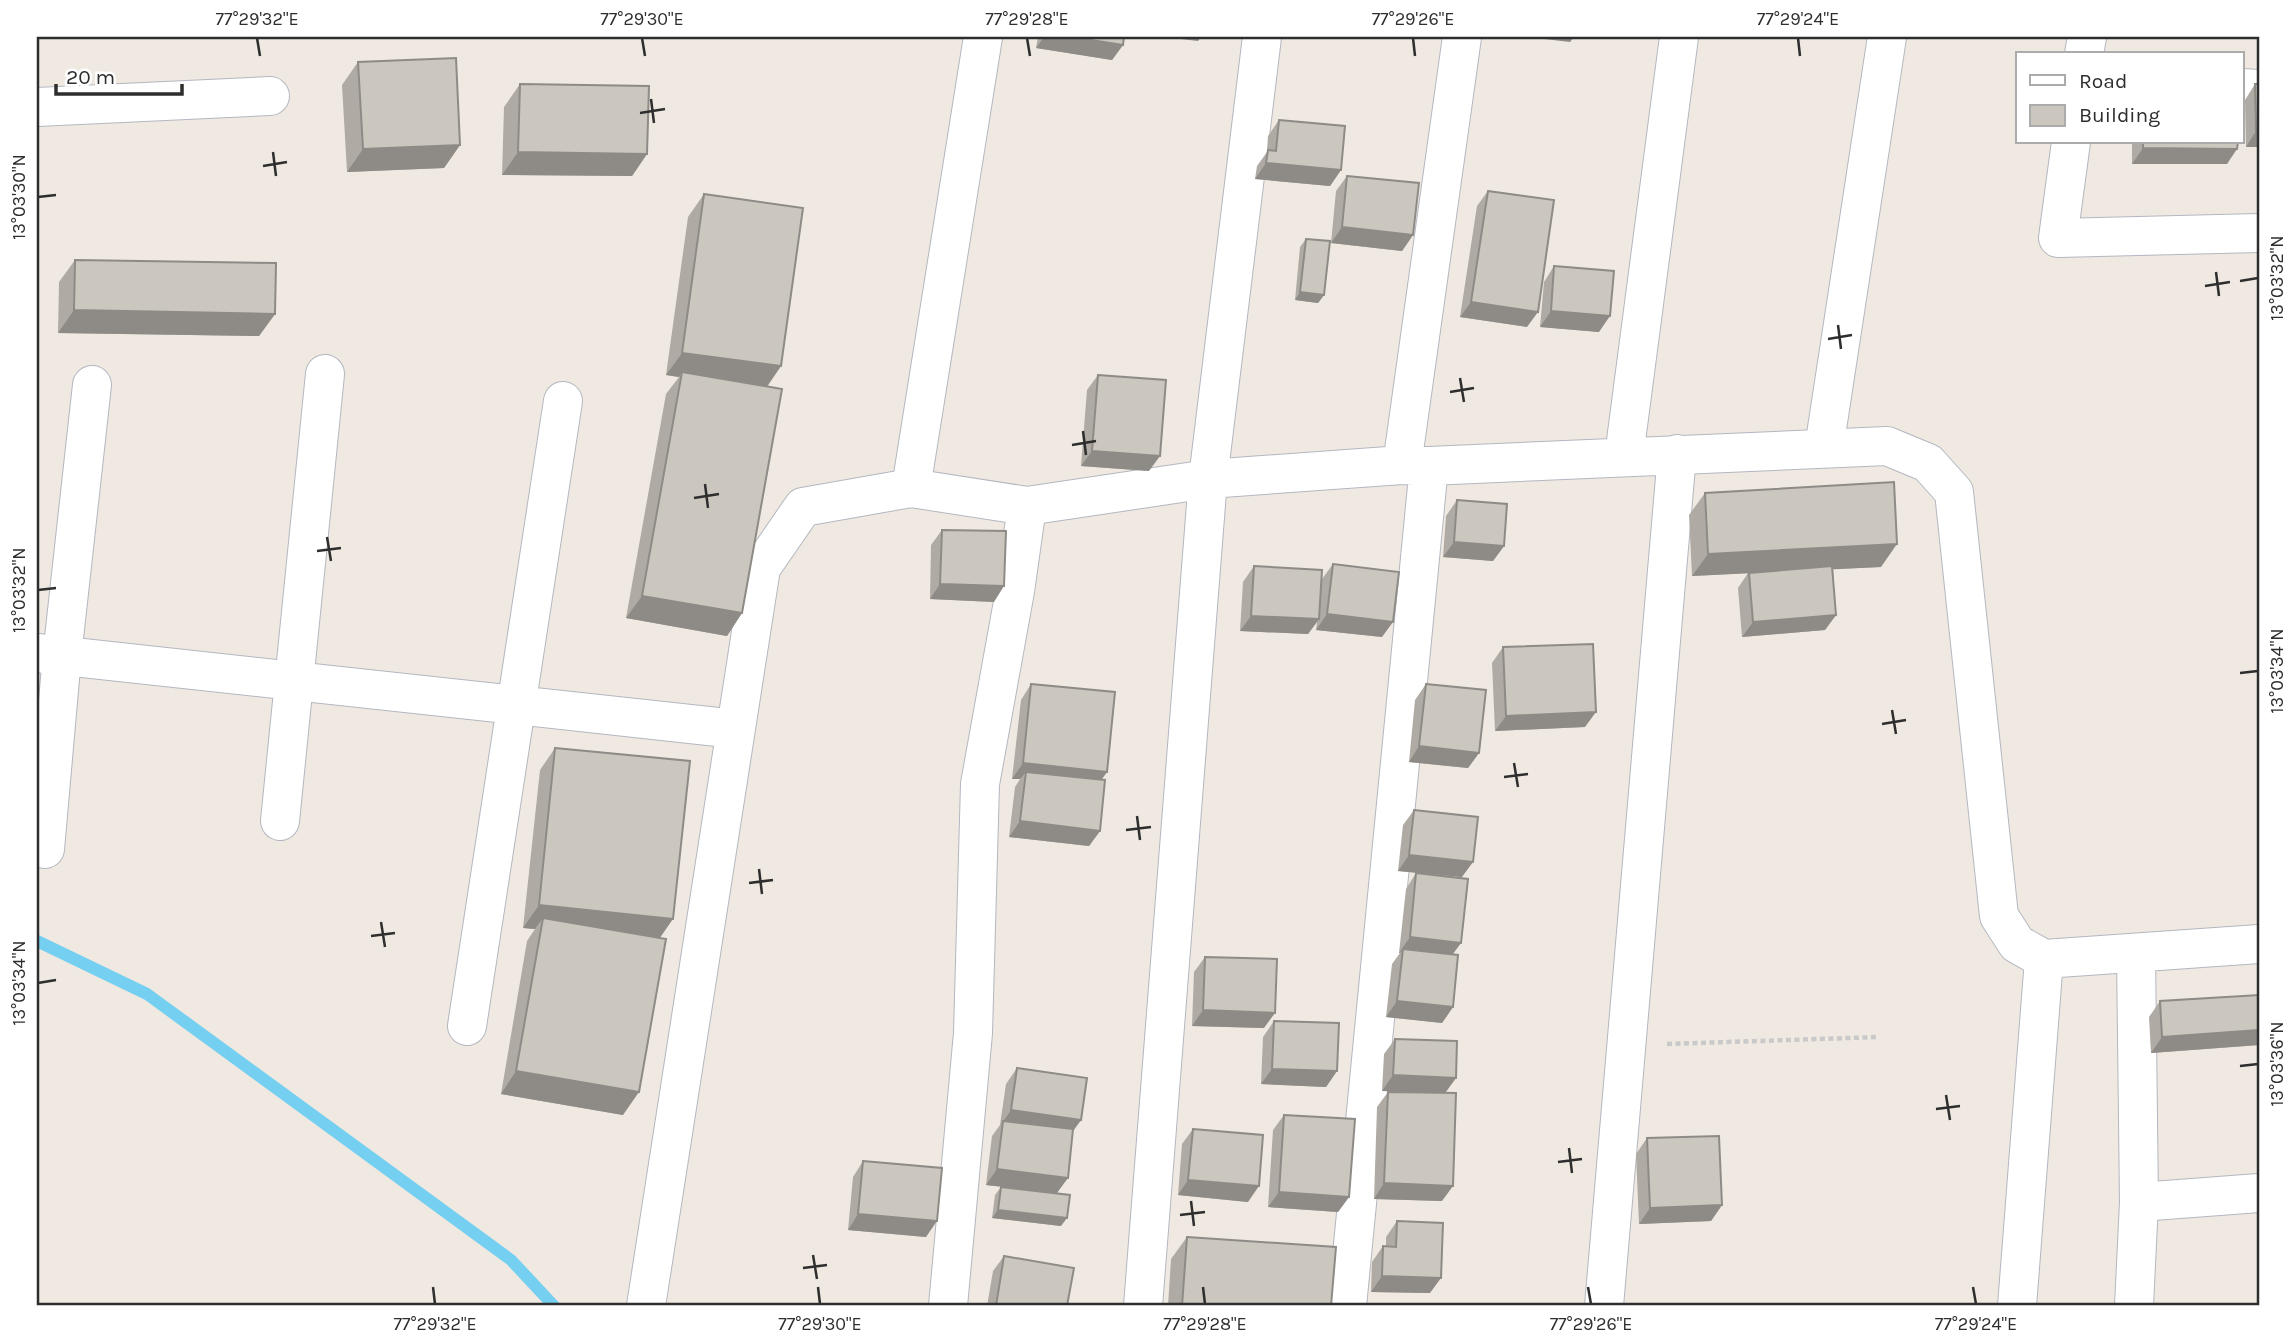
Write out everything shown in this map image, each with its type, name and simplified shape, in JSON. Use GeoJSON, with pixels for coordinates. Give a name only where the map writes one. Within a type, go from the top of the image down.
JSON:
{"type":"FeatureCollection","features":[{"type":"Feature","properties":{"kind":"street"},"geometry":{"type":"LineString","coordinates":[[911,488],[983,37]]}},
{"type":"Feature","properties":{"kind":"street"},"geometry":{"type":"LineString","coordinates":[[1143,1306],[1208,480],[1262,37]]}},
{"type":"Feature","properties":{"kind":"street"},"geometry":{"type":"LineString","coordinates":[[1347,1306],[1416,466],[1462,37]]}},
{"type":"Feature","properties":{"kind":"street"},"geometry":{"type":"LineString","coordinates":[[1623,456],[1679,37]]}},
{"type":"Feature","properties":{"kind":"street"},"geometry":{"type":"LineString","coordinates":[[1824,448],[1887,37]]}},
{"type":"Feature","properties":{"kind":"street"},"geometry":{"type":"LineString","coordinates":[[37,107],[270,96]]}},
{"type":"Feature","properties":{"kind":"street"},"geometry":{"type":"LineString","coordinates":[[2071,144],[2058,238],[2259,233]]}},
{"type":"Feature","properties":{"kind":"street"},"geometry":{"type":"LineString","coordinates":[[280,821],[296,681],[324,374]]}},
{"type":"Feature","properties":{"kind":"street"},"geometry":{"type":"LineString","coordinates":[[45,849],[49,655],[92,384]]}},
{"type":"Feature","properties":{"kind":"street"},"geometry":{"type":"LineString","coordinates":[[467,1026],[563,401]]}},
{"type":"Feature","properties":{"kind":"street"},"geometry":{"type":"LineString","coordinates":[[646,1306],[761,568],[803,508],[911,488],[1027,506],[1208,480],[1416,466],[1887,446],[1928,463],[1954,492],[1999,916],[2017,944],[2044,959],[2259,944]]}},
{"type":"Feature","properties":{"kind":"street"},"geometry":{"type":"LineString","coordinates":[[1604,1306],[1677,454]]}},
{"type":"Feature","properties":{"kind":"street"},"geometry":{"type":"LineString","coordinates":[[948,1306],[973,1033],[980,784],[1015,592],[1027,506]]}},
{"type":"Feature","properties":{"kind":"street"},"geometry":{"type":"LineString","coordinates":[[49,655],[736,729]]}},
{"type":"Feature","properties":{"kind":"street"},"geometry":{"type":"LineString","coordinates":[[2134,1306],[2139,1202],[2136,953]]}},
{"type":"Feature","properties":{"kind":"street"},"geometry":{"type":"LineString","coordinates":[[2017,1306],[2044,959]]}},
{"type":"Feature","properties":{"kind":"street"},"geometry":{"type":"LineString","coordinates":[[2139,1202],[2259,1193]]}},
{"type":"Feature","properties":{"kind":"path"},"geometry":{"type":"LineString","coordinates":[[1627,1045],[1879,1037]]}},
{"type":"Feature","properties":{"kind":"building"},"geometry":{"type":"Polygon","coordinates":[[[1072,37],[1124,37],[1123,45],[1072,37]]]}},
{"type":"Feature","properties":{"kind":"building"},"geometry":{"type":"Polygon","coordinates":[[[456,58],[460,145],[363,149],[358,62],[456,58]]]}},
{"type":"Feature","properties":{"kind":"building"},"geometry":{"type":"Polygon","coordinates":[[[520,84],[649,86],[647,154],[518,152],[520,84]]]}},
{"type":"Feature","properties":{"kind":"building"},"geometry":{"type":"Polygon","coordinates":[[[2255,84],[2259,84],[2259,131],[2256,131],[2255,84]]]}},
{"type":"Feature","properties":{"kind":"building"},"geometry":{"type":"Polygon","coordinates":[[[1279,120],[1345,126],[1341,170],[1266,163],[1268,150],[1276,151],[1279,120]]]}},
{"type":"Feature","properties":{"kind":"building"},"geometry":{"type":"Polygon","coordinates":[[[2143,144],[2238,144],[2237,149],[2143,148],[2143,144]]]}},
{"type":"Feature","properties":{"kind":"building"},"geometry":{"type":"Polygon","coordinates":[[[1347,176],[1419,183],[1413,235],[1342,227],[1347,176]]]}},
{"type":"Feature","properties":{"kind":"building"},"geometry":{"type":"Polygon","coordinates":[[[1488,191],[1554,200],[1538,312],[1471,302],[1488,191]]]}},
{"type":"Feature","properties":{"kind":"building"},"geometry":{"type":"Polygon","coordinates":[[[704,194],[803,208],[781,366],[682,353],[704,194]]]}},
{"type":"Feature","properties":{"kind":"building"},"geometry":{"type":"Polygon","coordinates":[[[1306,239],[1330,241],[1324,295],[1300,292],[1306,239]]]}},
{"type":"Feature","properties":{"kind":"building"},"geometry":{"type":"Polygon","coordinates":[[[75,260],[276,263],[275,314],[74,310],[75,260]]]}},
{"type":"Feature","properties":{"kind":"building"},"geometry":{"type":"Polygon","coordinates":[[[1554,266],[1614,271],[1610,316],[1551,311],[1554,266]]]}},
{"type":"Feature","properties":{"kind":"building"},"geometry":{"type":"Polygon","coordinates":[[[682,372],[782,389],[742,613],[642,596],[682,372]]]}},
{"type":"Feature","properties":{"kind":"building"},"geometry":{"type":"Polygon","coordinates":[[[1098,375],[1166,380],[1160,456],[1092,451],[1098,375]]]}},
{"type":"Feature","properties":{"kind":"building"},"geometry":{"type":"Polygon","coordinates":[[[1894,482],[1897,544],[1708,554],[1705,493],[1894,482]]]}},
{"type":"Feature","properties":{"kind":"building"},"geometry":{"type":"Polygon","coordinates":[[[1457,500],[1507,504],[1504,546],[1454,542],[1457,500]]]}},
{"type":"Feature","properties":{"kind":"building"},"geometry":{"type":"Polygon","coordinates":[[[942,530],[1006,531],[1004,586],[940,584],[942,530]]]}},
{"type":"Feature","properties":{"kind":"building"},"geometry":{"type":"Polygon","coordinates":[[[1333,564],[1399,572],[1393,622],[1327,614],[1333,564]]]}},
{"type":"Feature","properties":{"kind":"building"},"geometry":{"type":"Polygon","coordinates":[[[1254,566],[1322,570],[1319,619],[1251,616],[1254,566]]]}},
{"type":"Feature","properties":{"kind":"building"},"geometry":{"type":"Polygon","coordinates":[[[1832,566],[1836,615],[1753,622],[1749,573],[1832,566]]]}},
{"type":"Feature","properties":{"kind":"building"},"geometry":{"type":"Polygon","coordinates":[[[1593,644],[1596,712],[1506,716],[1503,647],[1593,644]]]}},
{"type":"Feature","properties":{"kind":"building"},"geometry":{"type":"Polygon","coordinates":[[[1031,684],[1115,692],[1107,772],[1023,763],[1031,684]]]}},
{"type":"Feature","properties":{"kind":"building"},"geometry":{"type":"Polygon","coordinates":[[[1426,684],[1486,690],[1479,753],[1419,746],[1426,684]]]}},
{"type":"Feature","properties":{"kind":"building"},"geometry":{"type":"Polygon","coordinates":[[[555,748],[690,761],[673,919],[539,905],[555,748]]]}},
{"type":"Feature","properties":{"kind":"building"},"geometry":{"type":"Polygon","coordinates":[[[1026,772],[1105,780],[1100,831],[1020,821],[1026,772]]]}},
{"type":"Feature","properties":{"kind":"building"},"geometry":{"type":"Polygon","coordinates":[[[1414,810],[1478,817],[1473,862],[1409,855],[1414,810]]]}},
{"type":"Feature","properties":{"kind":"building"},"geometry":{"type":"Polygon","coordinates":[[[1416,873],[1468,879],[1461,943],[1410,937],[1416,873]]]}},
{"type":"Feature","properties":{"kind":"building"},"geometry":{"type":"Polygon","coordinates":[[[543,918],[666,939],[639,1092],[516,1071],[543,918]]]}},
{"type":"Feature","properties":{"kind":"building"},"geometry":{"type":"Polygon","coordinates":[[[1403,949],[1458,955],[1453,1007],[1397,1001],[1403,949]]]}},
{"type":"Feature","properties":{"kind":"building"},"geometry":{"type":"Polygon","coordinates":[[[1205,957],[1277,959],[1275,1013],[1203,1010],[1205,957]]]}},
{"type":"Feature","properties":{"kind":"building"},"geometry":{"type":"Polygon","coordinates":[[[2259,995],[2259,1030],[2162,1037],[2160,1001],[2259,995]]]}},
{"type":"Feature","properties":{"kind":"building"},"geometry":{"type":"Polygon","coordinates":[[[1274,1021],[1339,1023],[1337,1071],[1272,1069],[1274,1021]]]}},
{"type":"Feature","properties":{"kind":"building"},"geometry":{"type":"Polygon","coordinates":[[[1395,1039],[1457,1041],[1456,1078],[1393,1075],[1395,1039]]]}},
{"type":"Feature","properties":{"kind":"building"},"geometry":{"type":"Polygon","coordinates":[[[1017,1068],[1087,1078],[1081,1120],[1011,1110],[1017,1068]]]}},
{"type":"Feature","properties":{"kind":"building"},"geometry":{"type":"Polygon","coordinates":[[[1388,1092],[1456,1093],[1453,1186],[1384,1183],[1388,1092]]]}},
{"type":"Feature","properties":{"kind":"building"},"geometry":{"type":"Polygon","coordinates":[[[1284,1115],[1355,1119],[1349,1197],[1279,1192],[1284,1115]]]}},
{"type":"Feature","properties":{"kind":"building"},"geometry":{"type":"Polygon","coordinates":[[[1003,1121],[1073,1129],[1068,1178],[997,1169],[1003,1121]]]}},
{"type":"Feature","properties":{"kind":"building"},"geometry":{"type":"Polygon","coordinates":[[[1193,1129],[1263,1135],[1259,1186],[1188,1180],[1193,1129]]]}},
{"type":"Feature","properties":{"kind":"building"},"geometry":{"type":"Polygon","coordinates":[[[1719,1136],[1722,1205],[1650,1208],[1647,1138],[1719,1136]]]}},
{"type":"Feature","properties":{"kind":"building"},"geometry":{"type":"Polygon","coordinates":[[[863,1161],[942,1168],[937,1221],[858,1214],[863,1161]]]}},
{"type":"Feature","properties":{"kind":"building"},"geometry":{"type":"Polygon","coordinates":[[[1001,1187],[1070,1195],[1067,1218],[998,1210],[1001,1187]]]}},
{"type":"Feature","properties":{"kind":"building"},"geometry":{"type":"Polygon","coordinates":[[[1397,1221],[1443,1223],[1441,1278],[1382,1276],[1383,1246],[1396,1247],[1397,1221]]]}},
{"type":"Feature","properties":{"kind":"building"},"geometry":{"type":"Polygon","coordinates":[[[1187,1237],[1336,1247],[1331,1306],[1182,1306],[1187,1237]]]}},
{"type":"Feature","properties":{"kind":"building"},"geometry":{"type":"Polygon","coordinates":[[[1004,1256],[1074,1268],[1067,1306],[996,1306],[1004,1256]]]}},
{"type":"Feature","properties":{"kind":"waterway"},"geometry":{"type":"LineString","coordinates":[[37,941],[147,994],[511,1260],[554,1306]]}}]}
